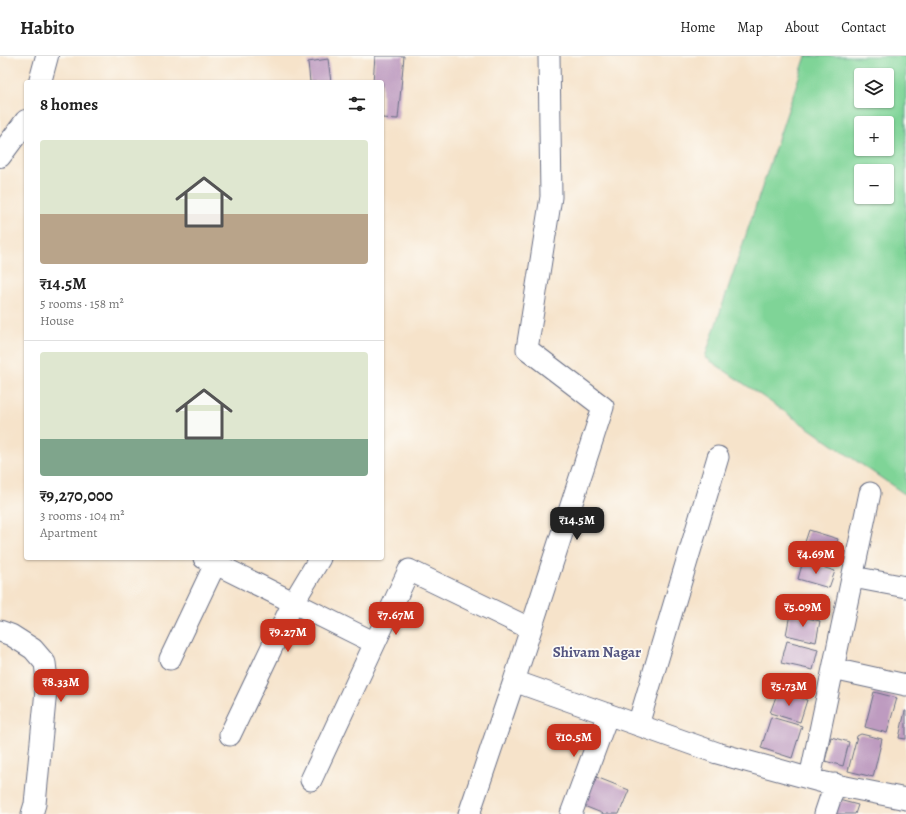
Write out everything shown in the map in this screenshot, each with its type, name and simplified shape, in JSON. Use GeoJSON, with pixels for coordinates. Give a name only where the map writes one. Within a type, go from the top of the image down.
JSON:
{"type":"FeatureCollection","features":[{"type":"Feature","properties":{"kind":"street"},"geometry":{"type":"LineString","coordinates":[[41,80],[48,56]]}},
{"type":"Feature","properties":{"kind":"street"},"geometry":{"type":"LineString","coordinates":[[470,814],[603,407],[527,349],[551,197],[549,56]]}},
{"type":"Feature","properties":{"kind":"street"},"geometry":{"type":"LineString","coordinates":[[0,156],[24,124]]}},
{"type":"Feature","properties":{"kind":"street"},"geometry":{"type":"LineString","coordinates":[[638,725],[718,457]]}},
{"type":"Feature","properties":{"kind":"street"},"geometry":{"type":"LineString","coordinates":[[810,778],[870,493]]}},
{"type":"Feature","properties":{"kind":"street"},"geometry":{"type":"LineString","coordinates":[[170,658],[212,560],[293,603],[375,643]]}},
{"type":"Feature","properties":{"kind":"street"},"geometry":{"type":"LineString","coordinates":[[230,735],[293,603],[319,560]]}},
{"type":"Feature","properties":{"kind":"street"},"geometry":{"type":"LineString","coordinates":[[311,780],[408,570],[531,630]]}},
{"type":"Feature","properties":{"kind":"street"},"geometry":{"type":"LineString","coordinates":[[853,576],[906,587]]}},
{"type":"Feature","properties":{"kind":"street"},"geometry":{"type":"LineString","coordinates":[[0,631],[12,635],[33,649],[45,663],[47,680],[35,804],[32,814]]}},
{"type":"Feature","properties":{"kind":"street"},"geometry":{"type":"LineString","coordinates":[[833,669],[906,685]]}},
{"type":"Feature","properties":{"kind":"street"},"geometry":{"type":"LineString","coordinates":[[514,681],[717,753],[810,778],[906,799]]}},
{"type":"Feature","properties":{"kind":"street"},"geometry":{"type":"LineString","coordinates":[[577,812],[608,714]]}},
{"type":"Feature","properties":{"kind":"street"},"geometry":{"type":"LineString","coordinates":[[825,814],[835,784]]}},
{"type":"Feature","properties":{"kind":"green space"},"geometry":{"type":"Polygon","coordinates":[[[806,56],[906,56],[906,495],[705,357],[806,56]]]}},
{"type":"Feature","properties":{"kind":"building"},"geometry":{"type":"Polygon","coordinates":[[[375,56],[404,56],[398,119],[384,118],[384,80],[373,80],[375,56]]]}},
{"type":"Feature","properties":{"kind":"building"},"geometry":{"type":"Polygon","coordinates":[[[328,59],[331,80],[310,80],[308,62],[328,59]]]}},
{"type":"Feature","properties":{"kind":"building"},"geometry":{"type":"Polygon","coordinates":[[[809,530],[838,539],[831,561],[802,551],[809,530]]]}},
{"type":"Feature","properties":{"kind":"building"},"geometry":{"type":"Polygon","coordinates":[[[803,561],[835,571],[829,588],[798,579],[803,561]]]}},
{"type":"Feature","properties":{"kind":"building"},"geometry":{"type":"Polygon","coordinates":[[[790,614],[820,621],[816,642],[786,635],[790,614]]]}},
{"type":"Feature","properties":{"kind":"building"},"geometry":{"type":"Polygon","coordinates":[[[787,641],[818,649],[813,670],[781,663],[787,641]]]}},
{"type":"Feature","properties":{"kind":"building"},"geometry":{"type":"Polygon","coordinates":[[[778,691],[807,700],[800,722],[770,713],[778,691]]]}},
{"type":"Feature","properties":{"kind":"building"},"geometry":{"type":"Polygon","coordinates":[[[874,692],[897,698],[887,733],[865,727],[874,692]]]}},
{"type":"Feature","properties":{"kind":"building"},"geometry":{"type":"Polygon","coordinates":[[[906,711],[906,739],[899,738],[906,711]]]}},
{"type":"Feature","properties":{"kind":"building"},"geometry":{"type":"Polygon","coordinates":[[[771,717],[802,726],[792,758],[761,748],[771,717]]]}},
{"type":"Feature","properties":{"kind":"building"},"geometry":{"type":"Polygon","coordinates":[[[861,734],[882,739],[873,777],[848,771],[857,736],[861,734]]]}},
{"type":"Feature","properties":{"kind":"building"},"geometry":{"type":"Polygon","coordinates":[[[831,737],[849,742],[843,766],[825,761],[831,737]]]}},
{"type":"Feature","properties":{"kind":"building"},"geometry":{"type":"Polygon","coordinates":[[[591,775],[629,790],[619,814],[604,814],[579,804],[591,775]]]}},
{"type":"Feature","properties":{"kind":"building"},"geometry":{"type":"Polygon","coordinates":[[[835,799],[858,805],[855,814],[832,814],[835,799]]]}},
{"type":"Feature","properties":{"kind":"district","name":"Shivam Nagar"},"geometry":{"type":"Point","coordinates":[597,652]}}]}
